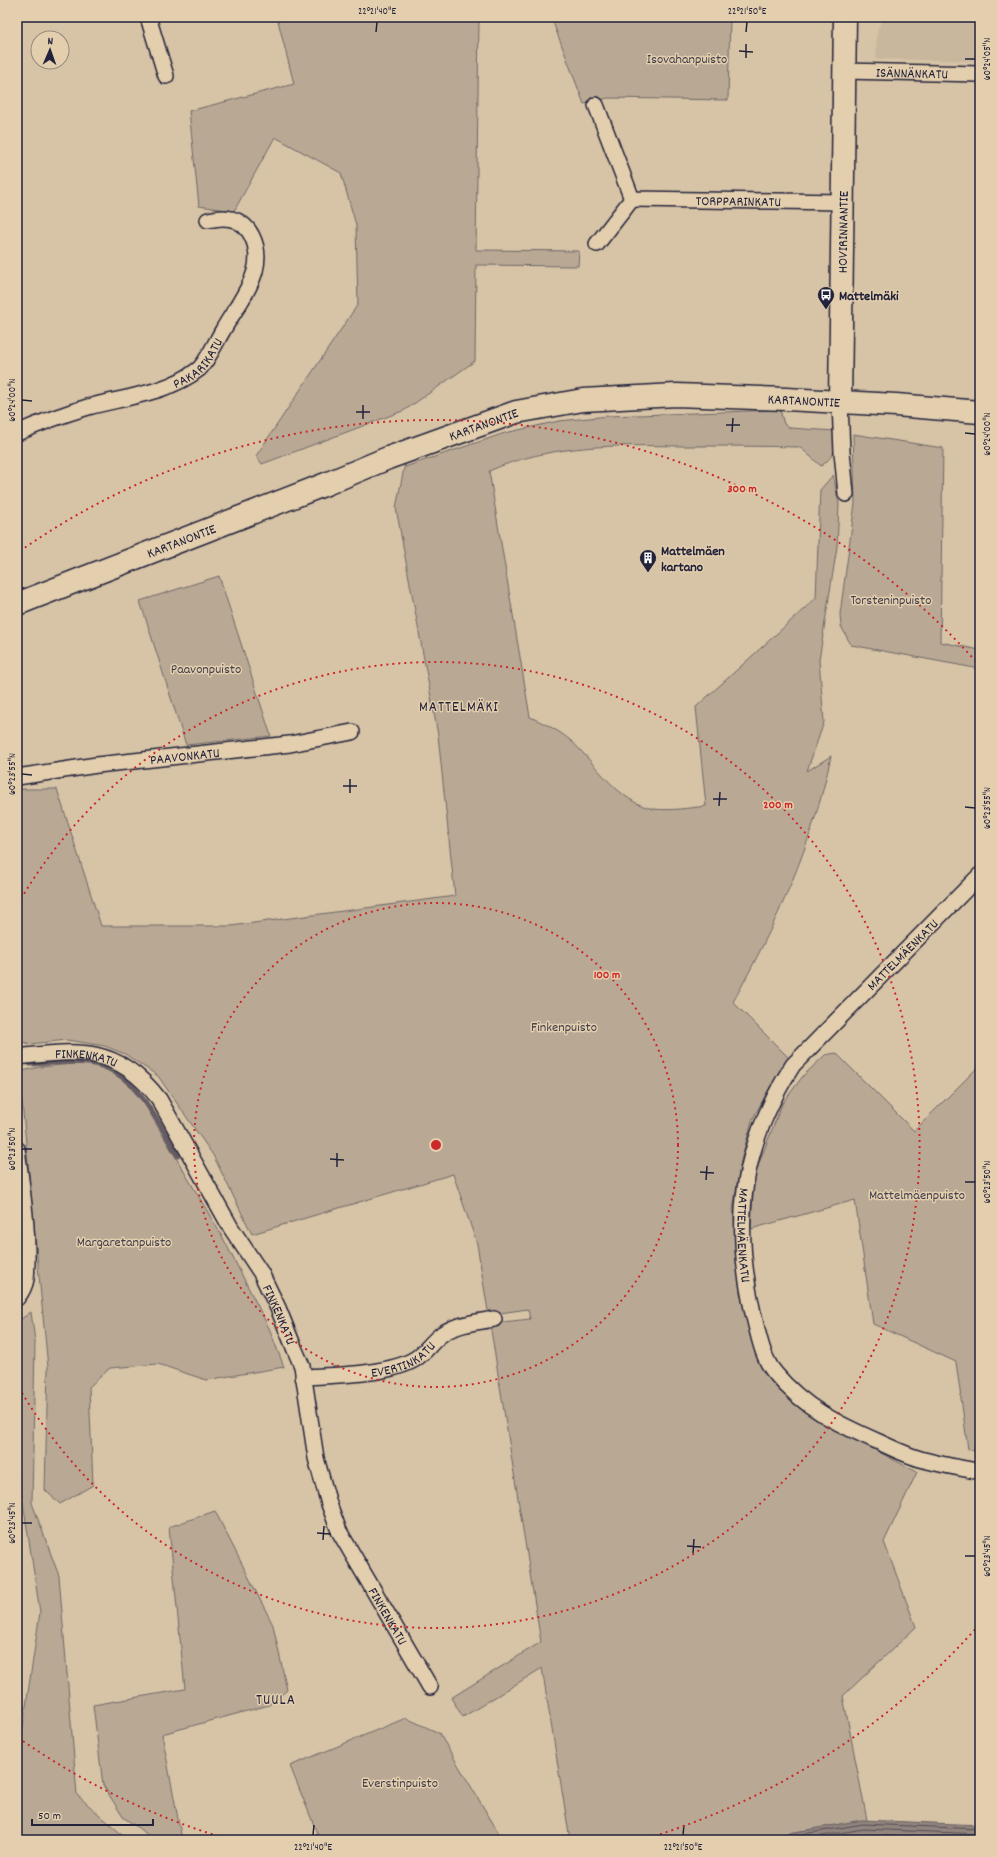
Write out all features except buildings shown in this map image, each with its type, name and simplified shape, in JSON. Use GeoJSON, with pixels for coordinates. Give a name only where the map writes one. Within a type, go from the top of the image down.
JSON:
{"type":"FeatureCollection","features":[{"type":"Feature","properties":{"kind":"street"},"geometry":{"type":"LineString","coordinates":[[148,17],[166,76]]}},
{"type":"Feature","properties":{"kind":"street","name":"HOVIRINNANTIE"},"geometry":{"type":"LineString","coordinates":[[845,17],[844,202],[840,403],[842,452],[846,494]]}},
{"type":"Feature","properties":{"kind":"street","name":"ISÄNNÄNKATU"},"geometry":{"type":"LineString","coordinates":[[844,72],[980,74]]}},
{"type":"Feature","properties":{"kind":"street"},"geometry":{"type":"LineString","coordinates":[[596,105],[632,199],[598,244]]}},
{"type":"Feature","properties":{"kind":"street","name":"TORPPARINKATU"},"geometry":{"type":"LineString","coordinates":[[632,199],[844,202]]}},
{"type":"Feature","properties":{"kind":"street","name":"PAKARIKATU"},"geometry":{"type":"LineString","coordinates":[[17,433],[80,410],[181,381],[200,368],[248,287],[254,272],[256,258],[256,243],[249,230],[237,221],[223,218],[208,220]]}},
{"type":"Feature","properties":{"kind":"street","name":"KARTANONTIE"},"geometry":{"type":"LineString","coordinates":[[17,604],[326,484],[388,458],[516,412],[583,400],[676,395],[749,397],[896,405],[980,412]]}},
{"type":"Feature","properties":{"kind":"street","name":"PAAVONKATU"},"geometry":{"type":"LineString","coordinates":[[17,777],[97,765],[290,744],[352,732]]}},
{"type":"Feature","properties":{"kind":"street","name":"MATTELMÄENKATU"},"geometry":{"type":"LineString","coordinates":[[980,875],[793,1065],[772,1102],[753,1152],[745,1187],[741,1220],[743,1264],[750,1299],[765,1355],[774,1372],[804,1401],[837,1424],[917,1458],[980,1472]]}},
{"type":"Feature","properties":{"kind":"street","name":"FINKENKATU"},"geometry":{"type":"LineString","coordinates":[[17,1057],[60,1053],[92,1053],[115,1061],[135,1073],[147,1084],[171,1118],[231,1228],[261,1273],[296,1350],[302,1366],[316,1458],[329,1504],[339,1531],[430,1687]]}},
{"type":"Feature","properties":{"kind":"street"},"geometry":{"type":"LineString","coordinates":[[17,1149],[25,1222],[26,1262],[26,1280],[17,1298]]}},
{"type":"Feature","properties":{"kind":"street","name":"EVERTINKATU"},"geometry":{"type":"LineString","coordinates":[[303,1377],[368,1371],[400,1365],[415,1360],[442,1334],[454,1328],[494,1319]]}},
{"type":"Feature","properties":{"kind":"shaded area"},"geometry":{"type":"Polygon","coordinates":[[[883,17],[980,17],[980,61],[876,59],[877,32],[883,17]]]}},
{"type":"Feature","properties":{"kind":"green space"},"geometry":{"type":"Polygon","coordinates":[[[277,17],[479,17],[476,250],[579,251],[578,266],[476,265],[475,361],[405,410],[262,464],[256,456],[358,304],[356,225],[341,173],[275,137],[234,211],[199,206],[189,111],[294,84],[277,17]]]}},
{"type":"Feature","properties":{"kind":"green space","name":"Isovahanpuisto"},"geometry":{"type":"Polygon","coordinates":[[[551,17],[730,17],[728,100],[608,98],[584,104],[551,17]]]}},
{"type":"Feature","properties":{"kind":"green space","name":"Finkenpuisto"},"geometry":{"type":"Polygon","coordinates":[[[780,410],[784,424],[790,428],[835,431],[834,451],[826,462],[821,466],[800,447],[608,446],[559,451],[535,456],[512,462],[489,471],[530,717],[551,727],[570,740],[618,790],[629,799],[654,809],[667,810],[706,806],[696,707],[816,598],[820,490],[833,475],[839,504],[837,547],[819,660],[824,722],[807,771],[831,756],[814,821],[791,883],[764,943],[733,1002],[790,1059],[770,1087],[753,1118],[741,1160],[733,1210],[739,1264],[755,1341],[822,1422],[917,1472],[884,1542],[916,1627],[843,1696],[867,1820],[790,1833],[778,1840],[570,1840],[542,1668],[463,1717],[451,1698],[541,1642],[491,1330],[503,1322],[530,1319],[528,1309],[500,1313],[488,1311],[477,1244],[453,1174],[252,1234],[213,1155],[158,1076],[125,1054],[105,1046],[67,1040],[30,1044],[17,1040],[17,789],[57,789],[101,926],[231,926],[455,896],[438,735],[396,508],[405,463],[405,467],[505,433],[559,421],[609,416],[780,410]]]}},
{"type":"Feature","properties":{"kind":"green space","name":"Torsteninpuisto"},"geometry":{"type":"Polygon","coordinates":[[[853,434],[943,448],[940,642],[980,650],[980,669],[851,645],[841,626],[840,614],[855,503],[853,434]]]}},
{"type":"Feature","properties":{"kind":"green space","name":"Paavonpuisto"},"geometry":{"type":"Polygon","coordinates":[[[219,576],[271,736],[186,745],[140,601],[219,576]]]}},
{"type":"Feature","properties":{"kind":"green space","name":"Mattelmäenpuisto"},"geometry":{"type":"Polygon","coordinates":[[[836,1053],[914,1131],[980,1065],[980,1453],[968,1449],[956,1362],[873,1324],[855,1200],[751,1229],[754,1176],[782,1104],[803,1076],[825,1055],[836,1053]]]}},
{"type":"Feature","properties":{"kind":"green space","name":"Margaretanpuisto"},"geometry":{"type":"Polygon","coordinates":[[[74,1064],[100,1065],[126,1082],[145,1105],[223,1238],[269,1328],[284,1367],[206,1380],[158,1364],[110,1368],[89,1387],[93,1485],[60,1504],[45,1490],[48,1367],[20,1082],[23,1071],[39,1067],[74,1064]]]}},
{"type":"Feature","properties":{"kind":"green space"},"geometry":{"type":"Polygon","coordinates":[[[31,1312],[35,1341],[32,1503],[59,1576],[77,1795],[128,1840],[17,1840],[17,1767],[40,1612],[17,1463],[17,1322],[31,1312]]]}},
{"type":"Feature","properties":{"kind":"green space"},"geometry":{"type":"Polygon","coordinates":[[[215,1511],[273,1625],[287,1690],[269,1705],[162,1734],[182,1840],[155,1840],[123,1817],[103,1785],[93,1705],[185,1689],[169,1527],[215,1511]]]}},
{"type":"Feature","properties":{"kind":"green space","name":"Everstinpuisto"},"geometry":{"type":"Polygon","coordinates":[[[406,1718],[439,1733],[503,1840],[320,1840],[290,1766],[406,1718]]]}},
{"type":"Feature","properties":{"kind":"water"},"geometry":{"type":"Polygon","coordinates":[[[862,1820],[980,1825],[980,1840],[778,1840],[790,1833],[862,1820]]]}},
{"type":"Feature","properties":{"kind":"waterway"},"geometry":{"type":"LineString","coordinates":[[30,1064],[67,1062],[89,1063],[105,1067],[119,1075],[132,1086],[143,1099],[178,1156]]}},
{"type":"Feature","properties":{"kind":"place","name":"Mattelmäki"},"geometry":{"type":"Point","coordinates":[826,310]}},
{"type":"Feature","properties":{"kind":"place","name":"Mattelmäen kartano"},"geometry":{"type":"Point","coordinates":[648,573]}},
{"type":"Feature","properties":{"kind":"district","name":"MATTELMÄKI"},"geometry":{"type":"Point","coordinates":[459,706]}},
{"type":"Feature","properties":{"kind":"district","name":"TUULA"},"geometry":{"type":"Point","coordinates":[276,1699]}}]}
